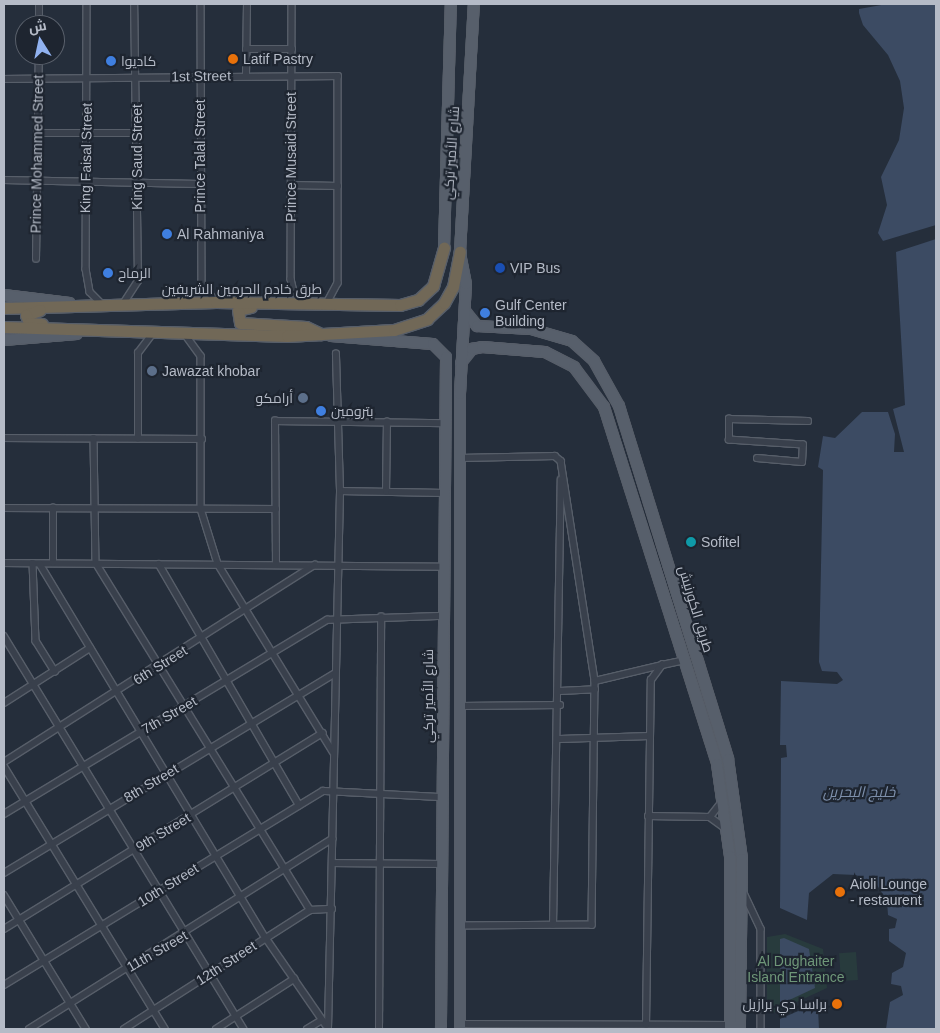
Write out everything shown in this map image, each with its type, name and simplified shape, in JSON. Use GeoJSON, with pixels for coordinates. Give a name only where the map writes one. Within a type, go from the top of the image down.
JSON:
{"type":"FeatureCollection","features":[{"type":"Feature","properties":{"kind":"highway","name":"طرق خادم الحرمين الشريفين"},"geometry":{"type":"LineString","coordinates":[[4,308],[83,304],[122,305],[216,302],[400,305],[418,300],[437,279],[444,248]]}},
{"type":"Feature","properties":{"kind":"highway"},"geometry":{"type":"LineString","coordinates":[[10,328],[84,333],[322,335],[394,330],[427,319],[449,296],[460,252]]}},
{"type":"Feature","properties":{"kind":"highway"},"geometry":{"type":"LineString","coordinates":[[300,304],[242,308],[238,320],[245,325],[306,327],[322,335]]}},
{"type":"Feature","properties":{"kind":"highway"},"geometry":{"type":"LineString","coordinates":[[61,306],[26,315],[29,323],[156,326],[169,334]]}},
{"type":"Feature","properties":{"kind":"main road","name":"شارع الأمير تركي"},"geometry":{"type":"LineString","coordinates":[[444,248],[451,4]]}},
{"type":"Feature","properties":{"kind":"main road","name":"شارع الأمير تركي"},"geometry":{"type":"LineString","coordinates":[[460,369],[465,303],[465,272],[460,252],[474,4]]}},
{"type":"Feature","properties":{"kind":"main road"},"geometry":{"type":"LineString","coordinates":[[4,295],[83,304]]}},
{"type":"Feature","properties":{"kind":"main road","name":"طريق الكورنيش"},"geometry":{"type":"LineString","coordinates":[[465,303],[472,324],[542,330],[572,341],[594,361],[610,385],[728,759],[738,818],[741,888],[740,1029]]}},
{"type":"Feature","properties":{"kind":"main road"},"geometry":{"type":"LineString","coordinates":[[503,346],[498,336],[504,327]]}},
{"type":"Feature","properties":{"kind":"main road"},"geometry":{"type":"LineString","coordinates":[[4,340],[84,333]]}},
{"type":"Feature","properties":{"kind":"main road","name":"شارع الأمير تركي"},"geometry":{"type":"LineString","coordinates":[[322,335],[364,342],[434,344],[442,349],[446,362],[440,864],[441,1029]]}},
{"type":"Feature","properties":{"kind":"main road","name":"طريق الكورنيش"},"geometry":{"type":"LineString","coordinates":[[460,369],[472,350],[503,346],[556,356],[582,374],[598,395],[685,660],[723,798],[728,835],[730,1027]]}},
{"type":"Feature","properties":{"kind":"main road"},"geometry":{"type":"LineString","coordinates":[[460,369],[459,562],[463,582],[460,1027]]}},
{"type":"Feature","properties":{"kind":"main road"},"geometry":{"type":"LineString","coordinates":[[443,565],[459,562]]}},
{"type":"Feature","properties":{"kind":"street","name":"King Faisal Street"},"geometry":{"type":"LineString","coordinates":[[87,4],[88,79],[85,133],[87,282],[93,298],[103,305]]}},
{"type":"Feature","properties":{"kind":"street","name":"King Saud Street"},"geometry":{"type":"LineString","coordinates":[[122,305],[138,281],[134,4]]}},
{"type":"Feature","properties":{"kind":"street","name":"Prince Talal Street"},"geometry":{"type":"LineString","coordinates":[[201,4],[199,184],[202,284],[216,302]]}},
{"type":"Feature","properties":{"kind":"street"},"geometry":{"type":"LineString","coordinates":[[246,75],[247,4]]}},
{"type":"Feature","properties":{"kind":"street","name":"Prince Musaid Street"},"geometry":{"type":"LineString","coordinates":[[292,4],[291,279],[294,292],[300,304]]}},
{"type":"Feature","properties":{"kind":"street"},"geometry":{"type":"LineString","coordinates":[[246,49],[292,49]]}},
{"type":"Feature","properties":{"kind":"street","name":"Prince Mohammed Street"},"geometry":{"type":"LineString","coordinates":[[36,256],[39,65]]}},
{"type":"Feature","properties":{"kind":"street","name":"1st Street"},"geometry":{"type":"LineString","coordinates":[[4,79],[38,82],[200,74],[338,76],[338,186]]}},
{"type":"Feature","properties":{"kind":"street"},"geometry":{"type":"LineString","coordinates":[[37,134],[137,133]]}},
{"type":"Feature","properties":{"kind":"street"},"geometry":{"type":"LineString","coordinates":[[4,180],[137,181],[199,184]]}},
{"type":"Feature","properties":{"kind":"street"},"geometry":{"type":"LineString","coordinates":[[291,185],[338,186],[338,283],[326,305]]}},
{"type":"Feature","properties":{"kind":"street"},"geometry":{"type":"LineString","coordinates":[[138,439],[138,353],[153,333]]}},
{"type":"Feature","properties":{"kind":"street"},"geometry":{"type":"LineString","coordinates":[[186,334],[201,356],[201,509],[218,564],[274,653],[333,753]]}},
{"type":"Feature","properties":{"kind":"street"},"geometry":{"type":"LineString","coordinates":[[325,1025],[332,909],[335,565],[340,491],[336,422],[336,354]]}},
{"type":"Feature","properties":{"kind":"street"},"geometry":{"type":"LineString","coordinates":[[757,458],[802,462],[803,445],[729,440],[729,418],[808,421]]}},
{"type":"Feature","properties":{"kind":"street"},"geometry":{"type":"LineString","coordinates":[[276,564],[275,421],[446,423]]}},
{"type":"Feature","properties":{"kind":"street"},"geometry":{"type":"LineString","coordinates":[[386,492],[387,422]]}},
{"type":"Feature","properties":{"kind":"street"},"geometry":{"type":"LineString","coordinates":[[4,438],[202,439]]}},
{"type":"Feature","properties":{"kind":"street"},"geometry":{"type":"LineString","coordinates":[[94,438],[96,563],[310,910]]}},
{"type":"Feature","properties":{"kind":"street"},"geometry":{"type":"LineString","coordinates":[[460,458],[555,456],[561,460],[595,681],[592,925],[460,926]]}},
{"type":"Feature","properties":{"kind":"street"},"geometry":{"type":"LineString","coordinates":[[553,925],[560,739],[561,460]]}},
{"type":"Feature","properties":{"kind":"street"},"geometry":{"type":"LineString","coordinates":[[340,491],[444,493]]}},
{"type":"Feature","properties":{"kind":"street"},"geometry":{"type":"LineString","coordinates":[[4,508],[276,509]]}},
{"type":"Feature","properties":{"kind":"street"},"geometry":{"type":"LineString","coordinates":[[53,508],[53,563]]}},
{"type":"Feature","properties":{"kind":"street"},"geometry":{"type":"LineString","coordinates":[[4,563],[443,565]]}},
{"type":"Feature","properties":{"kind":"street"},"geometry":{"type":"LineString","coordinates":[[36,564],[119,691],[166,774],[266,938],[325,1025]]}},
{"type":"Feature","properties":{"kind":"street"},"geometry":{"type":"LineString","coordinates":[[36,564],[36,641],[55,671]]}},
{"type":"Feature","properties":{"kind":"street"},"geometry":{"type":"LineString","coordinates":[[159,564],[200,640],[299,805]]}},
{"type":"Feature","properties":{"kind":"street","name":"6th Street"},"geometry":{"type":"LineString","coordinates":[[4,764],[315,565]]}},
{"type":"Feature","properties":{"kind":"street"},"geometry":{"type":"LineString","coordinates":[[335,618],[442,616]]}},
{"type":"Feature","properties":{"kind":"street"},"geometry":{"type":"LineString","coordinates":[[379,1029],[377,863],[381,617]]}},
{"type":"Feature","properties":{"kind":"street","name":"7th Street"},"geometry":{"type":"LineString","coordinates":[[4,814],[84,767],[141,730],[335,618]]}},
{"type":"Feature","properties":{"kind":"street"},"geometry":{"type":"LineString","coordinates":[[4,636],[6,646],[34,686],[161,890],[244,1029]]}},
{"type":"Feature","properties":{"kind":"street"},"geometry":{"type":"LineString","coordinates":[[4,703],[34,686],[90,648]]}},
{"type":"Feature","properties":{"kind":"street"},"geometry":{"type":"LineString","coordinates":[[595,681],[685,660]]}},
{"type":"Feature","properties":{"kind":"street"},"geometry":{"type":"LineString","coordinates":[[646,1025],[651,680],[662,665]]}},
{"type":"Feature","properties":{"kind":"street","name":"8th Street"},"geometry":{"type":"LineString","coordinates":[[4,873],[250,721],[334,674]]}},
{"type":"Feature","properties":{"kind":"street"},"geometry":{"type":"LineString","coordinates":[[560,691],[595,689]]}},
{"type":"Feature","properties":{"kind":"street"},"geometry":{"type":"LineString","coordinates":[[461,706],[560,705]]}},
{"type":"Feature","properties":{"kind":"street","name":"9th Street"},"geometry":{"type":"LineString","coordinates":[[4,929],[322,733]]}},
{"type":"Feature","properties":{"kind":"street"},"geometry":{"type":"LineString","coordinates":[[560,739],[649,736]]}},
{"type":"Feature","properties":{"kind":"street"},"geometry":{"type":"LineString","coordinates":[[4,764],[50,844],[165,1029]]}},
{"type":"Feature","properties":{"kind":"street","name":"10th Street"},"geometry":{"type":"LineString","coordinates":[[4,985],[161,890],[259,827],[322,791],[333,794],[441,797]]}},
{"type":"Feature","properties":{"kind":"street"},"geometry":{"type":"LineString","coordinates":[[710,817],[723,798]]}},
{"type":"Feature","properties":{"kind":"street"},"geometry":{"type":"LineString","coordinates":[[648,816],[710,817],[719,819],[728,835]]}},
{"type":"Feature","properties":{"kind":"street","name":"11th Street"},"geometry":{"type":"LineString","coordinates":[[29,1029],[187,934],[332,839]]}},
{"type":"Feature","properties":{"kind":"street"},"geometry":{"type":"LineString","coordinates":[[332,863],[440,864]]}},
{"type":"Feature","properties":{"kind":"street"},"geometry":{"type":"LineString","coordinates":[[741,888],[762,929],[761,1029]]}},
{"type":"Feature","properties":{"kind":"street"},"geometry":{"type":"LineString","coordinates":[[4,895],[86,1029]]}},
{"type":"Feature","properties":{"kind":"street","name":"12th Street"},"geometry":{"type":"LineString","coordinates":[[124,1029],[310,910],[332,909]]}},
{"type":"Feature","properties":{"kind":"street"},"geometry":{"type":"LineString","coordinates":[[216,1029],[238,1018],[294,979]]}},
{"type":"Feature","properties":{"kind":"street"},"geometry":{"type":"LineString","coordinates":[[307,1029],[325,1025]]}},
{"type":"Feature","properties":{"kind":"street"},"geometry":{"type":"LineString","coordinates":[[460,1027],[646,1025],[730,1027]]}},
{"type":"Feature","properties":{"kind":"green space","name":"Al Dughaiter Island Entrance"},"geometry":{"type":"Polygon","coordinates":[[[785,934],[823,949],[827,988],[773,1013],[767,1011],[767,937],[785,934]]]}},
{"type":"Feature","properties":{"kind":"green space"},"geometry":{"type":"Polygon","coordinates":[[[856,952],[858,980],[841,981],[839,953],[856,952]]]}},
{"type":"Feature","properties":{"kind":"water"},"geometry":{"type":"Polygon","coordinates":[[[887,4],[936,4],[936,225],[883,241],[878,233],[887,205],[881,177],[899,140],[904,108],[900,81],[888,55],[863,25],[859,9],[887,4]]]}},
{"type":"Feature","properties":{"kind":"water","name":"خليج البحرين"},"geometry":{"type":"Polygon","coordinates":[[[936,239],[936,1029],[886,1029],[890,1002],[903,995],[901,986],[891,984],[892,973],[903,967],[906,953],[889,941],[889,929],[895,928],[897,919],[888,915],[887,901],[877,885],[856,875],[833,874],[809,893],[807,920],[780,908],[781,758],[787,757],[786,745],[780,745],[781,681],[837,684],[843,680],[837,672],[822,671],[819,662],[823,470],[818,467],[823,436],[835,438],[862,412],[888,412],[895,434],[894,452],[904,452],[893,409],[905,405],[896,252],[936,239]]]}},
{"type":"Feature","properties":{"kind":"water"},"geometry":{"type":"Polygon","coordinates":[[[784,938],[809,949],[815,988],[785,1002],[780,1002],[780,939],[784,938]]]}},
{"type":"Feature","properties":{"kind":"water"},"geometry":{"type":"Polygon","coordinates":[[[814,1004],[818,1009],[819,1029],[780,1029],[780,1019],[814,1004]]]}},
{"type":"Feature","properties":{"kind":"place","name":"Latif Pastry"},"geometry":{"type":"Point","coordinates":[233,59]}},
{"type":"Feature","properties":{"kind":"place","name":"كاديوا"},"geometry":{"type":"Point","coordinates":[111,61]}},
{"type":"Feature","properties":{"kind":"place","name":"Al Rahmaniya"},"geometry":{"type":"Point","coordinates":[167,234]}},
{"type":"Feature","properties":{"kind":"place","name":"VIP Bus"},"geometry":{"type":"Point","coordinates":[500,268]}},
{"type":"Feature","properties":{"kind":"place","name":"الرماح"},"geometry":{"type":"Point","coordinates":[108,273]}},
{"type":"Feature","properties":{"kind":"place","name":"Gulf Center Building"},"geometry":{"type":"Point","coordinates":[485,313]}},
{"type":"Feature","properties":{"kind":"place","name":"Jawazat khobar"},"geometry":{"type":"Point","coordinates":[152,371]}},
{"type":"Feature","properties":{"kind":"place","name":"أرامكو"},"geometry":{"type":"Point","coordinates":[303,398]}},
{"type":"Feature","properties":{"kind":"place","name":"بترومين"},"geometry":{"type":"Point","coordinates":[321,411]}},
{"type":"Feature","properties":{"kind":"place","name":"Sofitel"},"geometry":{"type":"Point","coordinates":[691,542]}},
{"type":"Feature","properties":{"kind":"place","name":"Aioli Lounge - restaurent"},"geometry":{"type":"Point","coordinates":[840,892]}},
{"type":"Feature","properties":{"kind":"place","name":"براسا دي برازيل"},"geometry":{"type":"Point","coordinates":[837,1004]}}]}
